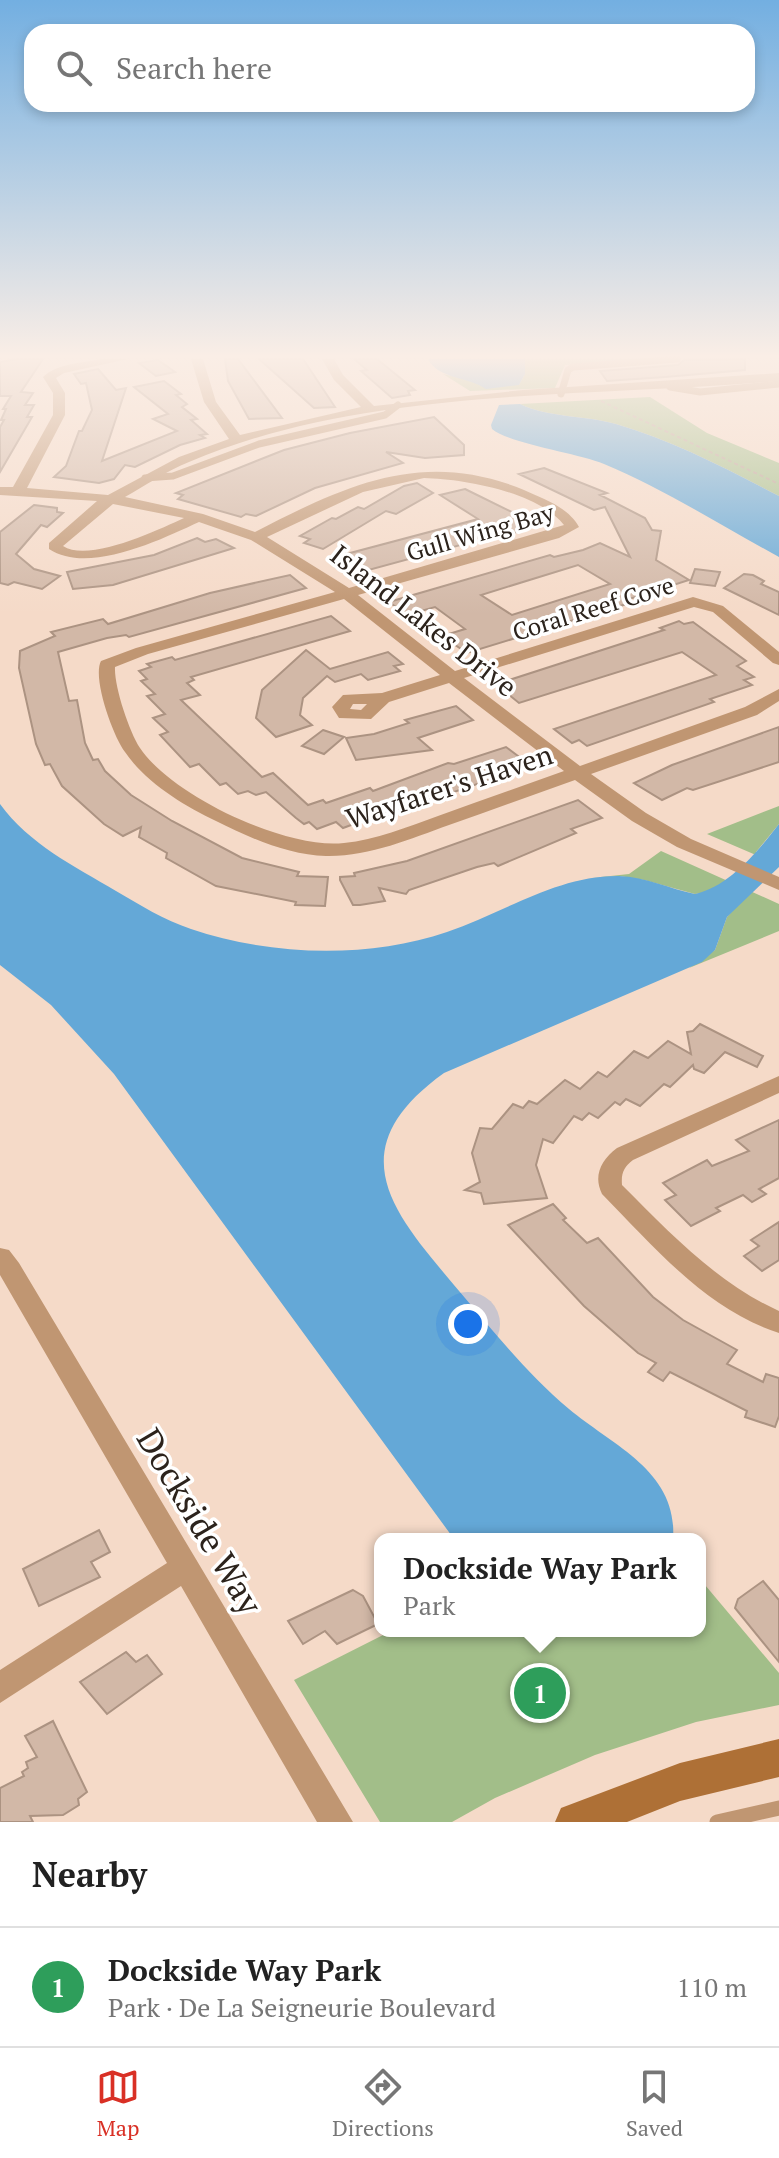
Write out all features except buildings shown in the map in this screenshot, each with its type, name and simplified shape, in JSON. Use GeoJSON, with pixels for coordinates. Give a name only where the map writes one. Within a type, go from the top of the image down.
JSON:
{"type":"FeatureCollection","features":[{"type":"Feature","properties":{"kind":"street"},"geometry":{"type":"LineString","coordinates":[[19,490],[44,444]]}},
{"type":"Feature","properties":{"kind":"street"},"geometry":{"type":"LineString","coordinates":[[198,517],[161,534],[85,555],[67,555],[57,551],[54,546],[109,499],[145,478],[229,444]]}},
{"type":"Feature","properties":{"kind":"street","name":"Gull Wing Bay"},"geometry":{"type":"LineString","coordinates":[[256,537],[334,497],[373,484],[430,472],[461,475],[510,489],[563,516],[572,527],[554,535],[346,593]]}},
{"type":"Feature","properties":{"kind":"street","name":"Island Lakes Drive"},"geometry":{"type":"LineString","coordinates":[[0,491],[109,499],[198,517],[256,537],[295,558],[346,593],[576,772],[639,817],[706,853],[779,884]]}},
{"type":"Feature","properties":{"kind":"street","name":"Wayfarer's Haven"},"geometry":{"type":"LineString","coordinates":[[346,593],[107,664],[106,676],[133,751],[159,779],[190,799],[268,838],[314,850],[369,845],[397,837],[576,772]]}},
{"type":"Feature","properties":{"kind":"street","name":"Coral Reef Cove"},"geometry":{"type":"LineString","coordinates":[[383,698],[693,602],[718,609],[779,660]]}},
{"type":"Feature","properties":{"kind":"street"},"geometry":{"type":"LineString","coordinates":[[576,772],[751,711],[779,694]]}},
{"type":"Feature","properties":{"kind":"street"},"geometry":{"type":"LineString","coordinates":[[779,1084],[625,1154],[616,1161],[608,1178],[611,1188],[699,1276],[723,1294],[779,1323]]}},
{"type":"Feature","properties":{"kind":"street","name":"Dockside Way"},"geometry":{"type":"LineString","coordinates":[[0,1257],[336,1822]]}},
{"type":"Feature","properties":{"kind":"street"},"geometry":{"type":"LineString","coordinates":[[0,1688],[185,1567]]}},
{"type":"Feature","properties":{"kind":"street"},"geometry":{"type":"LineString","coordinates":[[575,1822],[680,1782],[779,1758]]}},
{"type":"Feature","properties":{"kind":"lane"},"geometry":{"type":"LineString","coordinates":[[145,478],[173,476],[262,444]]}},
{"type":"Feature","properties":{"kind":"lane"},"geometry":{"type":"LineString","coordinates":[[717,1822],[779,1808]]}},
{"type":"Feature","properties":{"kind":"path"},"geometry":{"type":"LineString","coordinates":[[691,444],[779,484]]}},
{"type":"Feature","properties":{"kind":"green space"},"geometry":{"type":"Polygon","coordinates":[[[672,444],[733,444],[779,463],[779,496],[672,444]]]}},
{"type":"Feature","properties":{"kind":"green space"},"geometry":{"type":"Polygon","coordinates":[[[779,806],[779,824],[756,852],[779,865],[707,834],[779,806]]]}},
{"type":"Feature","properties":{"kind":"green space"},"geometry":{"type":"Polygon","coordinates":[[[661,851],[779,904],[779,931],[689,968],[715,950],[727,917],[748,893],[695,894],[620,876],[592,878],[629,874],[661,851]]]}},
{"type":"Feature","properties":{"kind":"green space"},"geometry":{"type":"Polygon","coordinates":[[[706,1586],[779,1673],[779,1705],[696,1722],[595,1755],[495,1798],[452,1822],[380,1822],[294,1680],[379,1637],[706,1637],[706,1586]]]}},
{"type":"Feature","properties":{"kind":"water"},"geometry":{"type":"Polygon","coordinates":[[[532,444],[672,444],[699,456],[779,496],[779,557],[671,496],[592,460],[532,444]]]}},
{"type":"Feature","properties":{"kind":"water"},"geometry":{"type":"Polygon","coordinates":[[[0,804],[38,843],[171,921],[253,945],[319,951],[385,947],[417,941],[468,924],[553,888],[596,877],[629,877],[695,894],[731,876],[753,856],[779,824],[779,867],[727,917],[715,950],[702,962],[444,1073],[410,1103],[390,1131],[384,1159],[388,1187],[400,1214],[418,1241],[541,1383],[569,1409],[623,1448],[654,1478],[665,1495],[672,1515],[673,1533],[450,1533],[114,1074],[51,1005],[0,965],[0,804]]]}},
{"type":"Feature","properties":{"kind":"place","name":"Dockside Way Park"},"geometry":{"type":"Point","coordinates":[540,1693]}}]}
